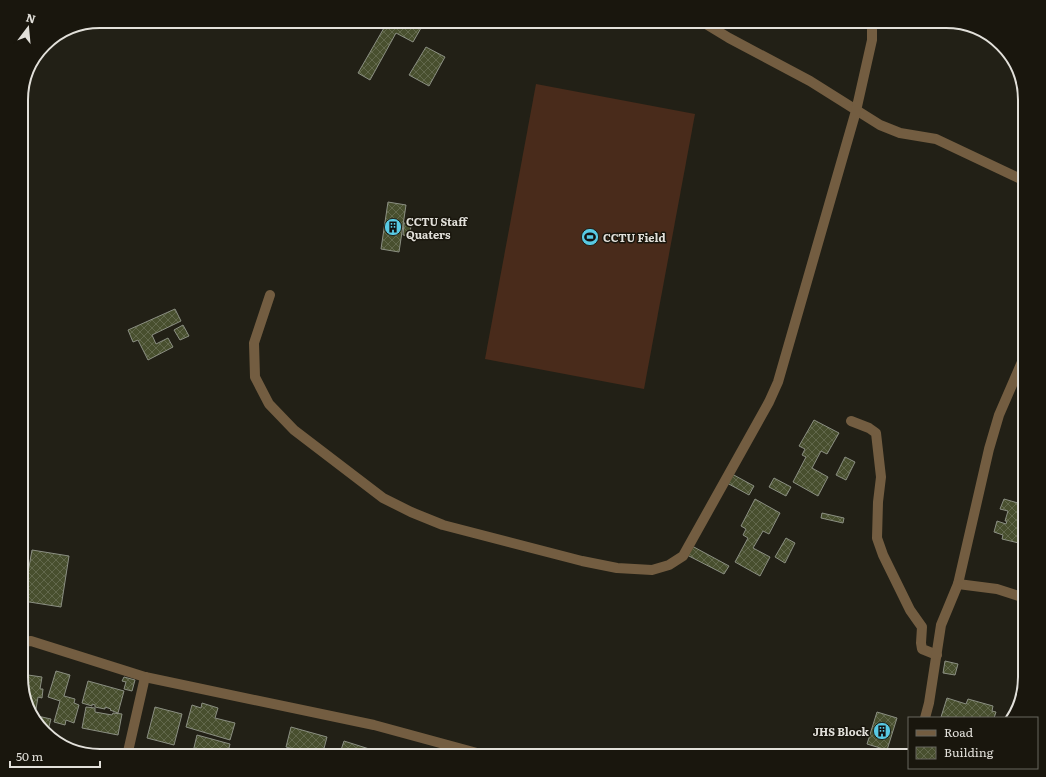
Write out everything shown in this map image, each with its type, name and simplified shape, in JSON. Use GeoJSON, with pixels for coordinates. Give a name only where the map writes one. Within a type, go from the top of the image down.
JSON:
{"type":"FeatureCollection","features":[{"type":"Feature","properties":{"kind":"street"},"geometry":{"type":"LineString","coordinates":[[713,28],[810,81],[880,125],[900,133],[936,140],[1018,177]]}},
{"type":"Feature","properties":{"kind":"street"},"geometry":{"type":"LineString","coordinates":[[270,295],[254,343],[255,377],[269,404],[294,430],[383,498],[411,512],[443,524],[582,561],[617,568],[652,570],[669,565],[683,556],[769,402],[778,382],[856,111],[872,40],[872,28]]}},
{"type":"Feature","properties":{"kind":"street"},"geometry":{"type":"LineString","coordinates":[[925,717],[929,703],[941,625],[958,584],[989,449],[999,415],[1018,372]]}},
{"type":"Feature","properties":{"kind":"street"},"geometry":{"type":"LineString","coordinates":[[851,421],[869,428],[876,433],[882,477],[878,502],[877,538],[883,555],[910,610],[922,627],[922,648],[937,655]]}},
{"type":"Feature","properties":{"kind":"street"},"geometry":{"type":"LineString","coordinates":[[958,584],[997,589],[1018,596]]}},
{"type":"Feature","properties":{"kind":"street"},"geometry":{"type":"LineString","coordinates":[[28,642],[145,677],[374,725],[462,749]]}},
{"type":"Feature","properties":{"kind":"street"},"geometry":{"type":"LineString","coordinates":[[129,749],[145,677]]}},
{"type":"Feature","properties":{"kind":"shaded area","name":"CCTU Field"},"geometry":{"type":"Polygon","coordinates":[[[536,84],[695,114],[644,389],[485,359],[536,84]]]}},
{"type":"Feature","properties":{"kind":"building"},"geometry":{"type":"Polygon","coordinates":[[[384,28],[421,28],[413,42],[396,33],[370,80],[358,73],[384,28]]]}},
{"type":"Feature","properties":{"kind":"building"},"geometry":{"type":"Polygon","coordinates":[[[426,47],[445,57],[429,86],[409,75],[426,47]]]}},
{"type":"Feature","properties":{"kind":"building","name":"CCTU Staff Quaters"},"geometry":{"type":"Polygon","coordinates":[[[388,202],[406,205],[399,252],[381,249],[388,202]]]}},
{"type":"Feature","properties":{"kind":"building"},"geometry":{"type":"Polygon","coordinates":[[[404,223],[411,224],[410,236],[403,235],[404,223]]]}},
{"type":"Feature","properties":{"kind":"building"},"geometry":{"type":"Polygon","coordinates":[[[175,309],[181,321],[152,335],[156,344],[168,338],[173,347],[148,360],[138,340],[133,342],[128,330],[175,309]]]}},
{"type":"Feature","properties":{"kind":"building"},"geometry":{"type":"Polygon","coordinates":[[[183,325],[189,336],[180,340],[174,330],[183,325]]]}},
{"type":"Feature","properties":{"kind":"building"},"geometry":{"type":"Polygon","coordinates":[[[814,420],[839,433],[827,454],[821,451],[812,468],[828,477],[818,496],[793,482],[806,457],[802,455],[805,449],[799,446],[814,420]]]}},
{"type":"Feature","properties":{"kind":"building"},"geometry":{"type":"Polygon","coordinates":[[[845,457],[855,462],[846,480],[836,475],[845,457]]]}},
{"type":"Feature","properties":{"kind":"building"},"geometry":{"type":"Polygon","coordinates":[[[732,474],[754,486],[749,495],[727,483],[732,474]]]}},
{"type":"Feature","properties":{"kind":"building"},"geometry":{"type":"Polygon","coordinates":[[[774,478],[791,487],[786,496],[769,487],[774,478]]]}},
{"type":"Feature","properties":{"kind":"building"},"geometry":{"type":"Polygon","coordinates":[[[755,499],[780,513],[769,534],[763,531],[753,548],[770,557],[760,576],[735,562],[748,538],[743,535],[746,529],[741,526],[755,499]]]}},
{"type":"Feature","properties":{"kind":"building"},"geometry":{"type":"Polygon","coordinates":[[[1004,499],[1018,503],[1018,543],[1002,539],[1003,535],[994,532],[997,521],[1006,524],[1007,521],[1005,521],[1008,511],[1000,509],[1004,499]]]}},
{"type":"Feature","properties":{"kind":"building"},"geometry":{"type":"Polygon","coordinates":[[[822,513],[844,518],[843,523],[821,518],[822,513]]]}},
{"type":"Feature","properties":{"kind":"building"},"geometry":{"type":"Polygon","coordinates":[[[786,538],[795,543],[785,563],[775,557],[786,538]]]}},
{"type":"Feature","properties":{"kind":"building"},"geometry":{"type":"Polygon","coordinates":[[[692,546],[729,566],[724,574],[687,555],[692,546]]]}},
{"type":"Feature","properties":{"kind":"building"},"geometry":{"type":"Polygon","coordinates":[[[32,550],[69,556],[61,607],[28,602],[28,573],[32,550]]]}},
{"type":"Feature","properties":{"kind":"building"},"geometry":{"type":"Polygon","coordinates":[[[945,661],[958,664],[955,675],[943,673],[945,661]]]}},
{"type":"Feature","properties":{"kind":"building"},"geometry":{"type":"Polygon","coordinates":[[[56,671],[70,675],[64,696],[75,699],[74,703],[79,705],[74,723],[66,720],[65,725],[54,722],[60,701],[48,697],[56,671]]]}},
{"type":"Feature","properties":{"kind":"building"},"geometry":{"type":"Polygon","coordinates":[[[28,675],[42,677],[40,689],[43,689],[42,698],[38,697],[36,709],[30,696],[28,675]]]}},
{"type":"Feature","properties":{"kind":"building"},"geometry":{"type":"Polygon","coordinates":[[[124,677],[135,680],[132,691],[124,689],[126,682],[122,681],[124,677]]]}},
{"type":"Feature","properties":{"kind":"building"},"geometry":{"type":"Polygon","coordinates":[[[88,681],[124,691],[118,713],[105,707],[105,709],[95,707],[95,705],[92,704],[92,706],[82,703],[88,681]]]}},
{"type":"Feature","properties":{"kind":"building"},"geometry":{"type":"Polygon","coordinates":[[[947,698],[966,704],[968,699],[993,706],[992,711],[996,712],[994,717],[941,717],[947,698]]]}},
{"type":"Feature","properties":{"kind":"building"},"geometry":{"type":"Polygon","coordinates":[[[202,703],[218,708],[215,718],[235,723],[230,740],[186,727],[192,705],[201,708],[202,703]]]}},
{"type":"Feature","properties":{"kind":"building"},"geometry":{"type":"Polygon","coordinates":[[[86,707],[95,708],[95,712],[112,715],[113,713],[122,714],[118,735],[82,728],[86,707]]]}},
{"type":"Feature","properties":{"kind":"building"},"geometry":{"type":"Polygon","coordinates":[[[155,707],[182,714],[174,745],[147,738],[155,707]]]}},
{"type":"Feature","properties":{"kind":"building","name":"JHS Block"},"geometry":{"type":"Polygon","coordinates":[[[877,712],[897,718],[887,749],[867,744],[877,712]]]}},
{"type":"Feature","properties":{"kind":"building"},"geometry":{"type":"Polygon","coordinates":[[[40,716],[51,719],[49,728],[40,716]]]}},
{"type":"Feature","properties":{"kind":"building"},"geometry":{"type":"Polygon","coordinates":[[[291,727],[327,737],[324,749],[293,749],[286,747],[291,727]]]}},
{"type":"Feature","properties":{"kind":"building"},"geometry":{"type":"Polygon","coordinates":[[[197,735],[230,744],[229,749],[194,749],[197,735]]]}},
{"type":"Feature","properties":{"kind":"building"},"geometry":{"type":"Polygon","coordinates":[[[344,741],[369,749],[341,749],[344,741]]]}},
{"type":"Feature","properties":{"kind":"place","name":"CCTU Staff Quaters"},"geometry":{"type":"Point","coordinates":[393,227]}},
{"type":"Feature","properties":{"kind":"place","name":"CCTU Field"},"geometry":{"type":"Point","coordinates":[590,237]}},
{"type":"Feature","properties":{"kind":"place","name":"JHS Block"},"geometry":{"type":"Point","coordinates":[882,731]}}]}
